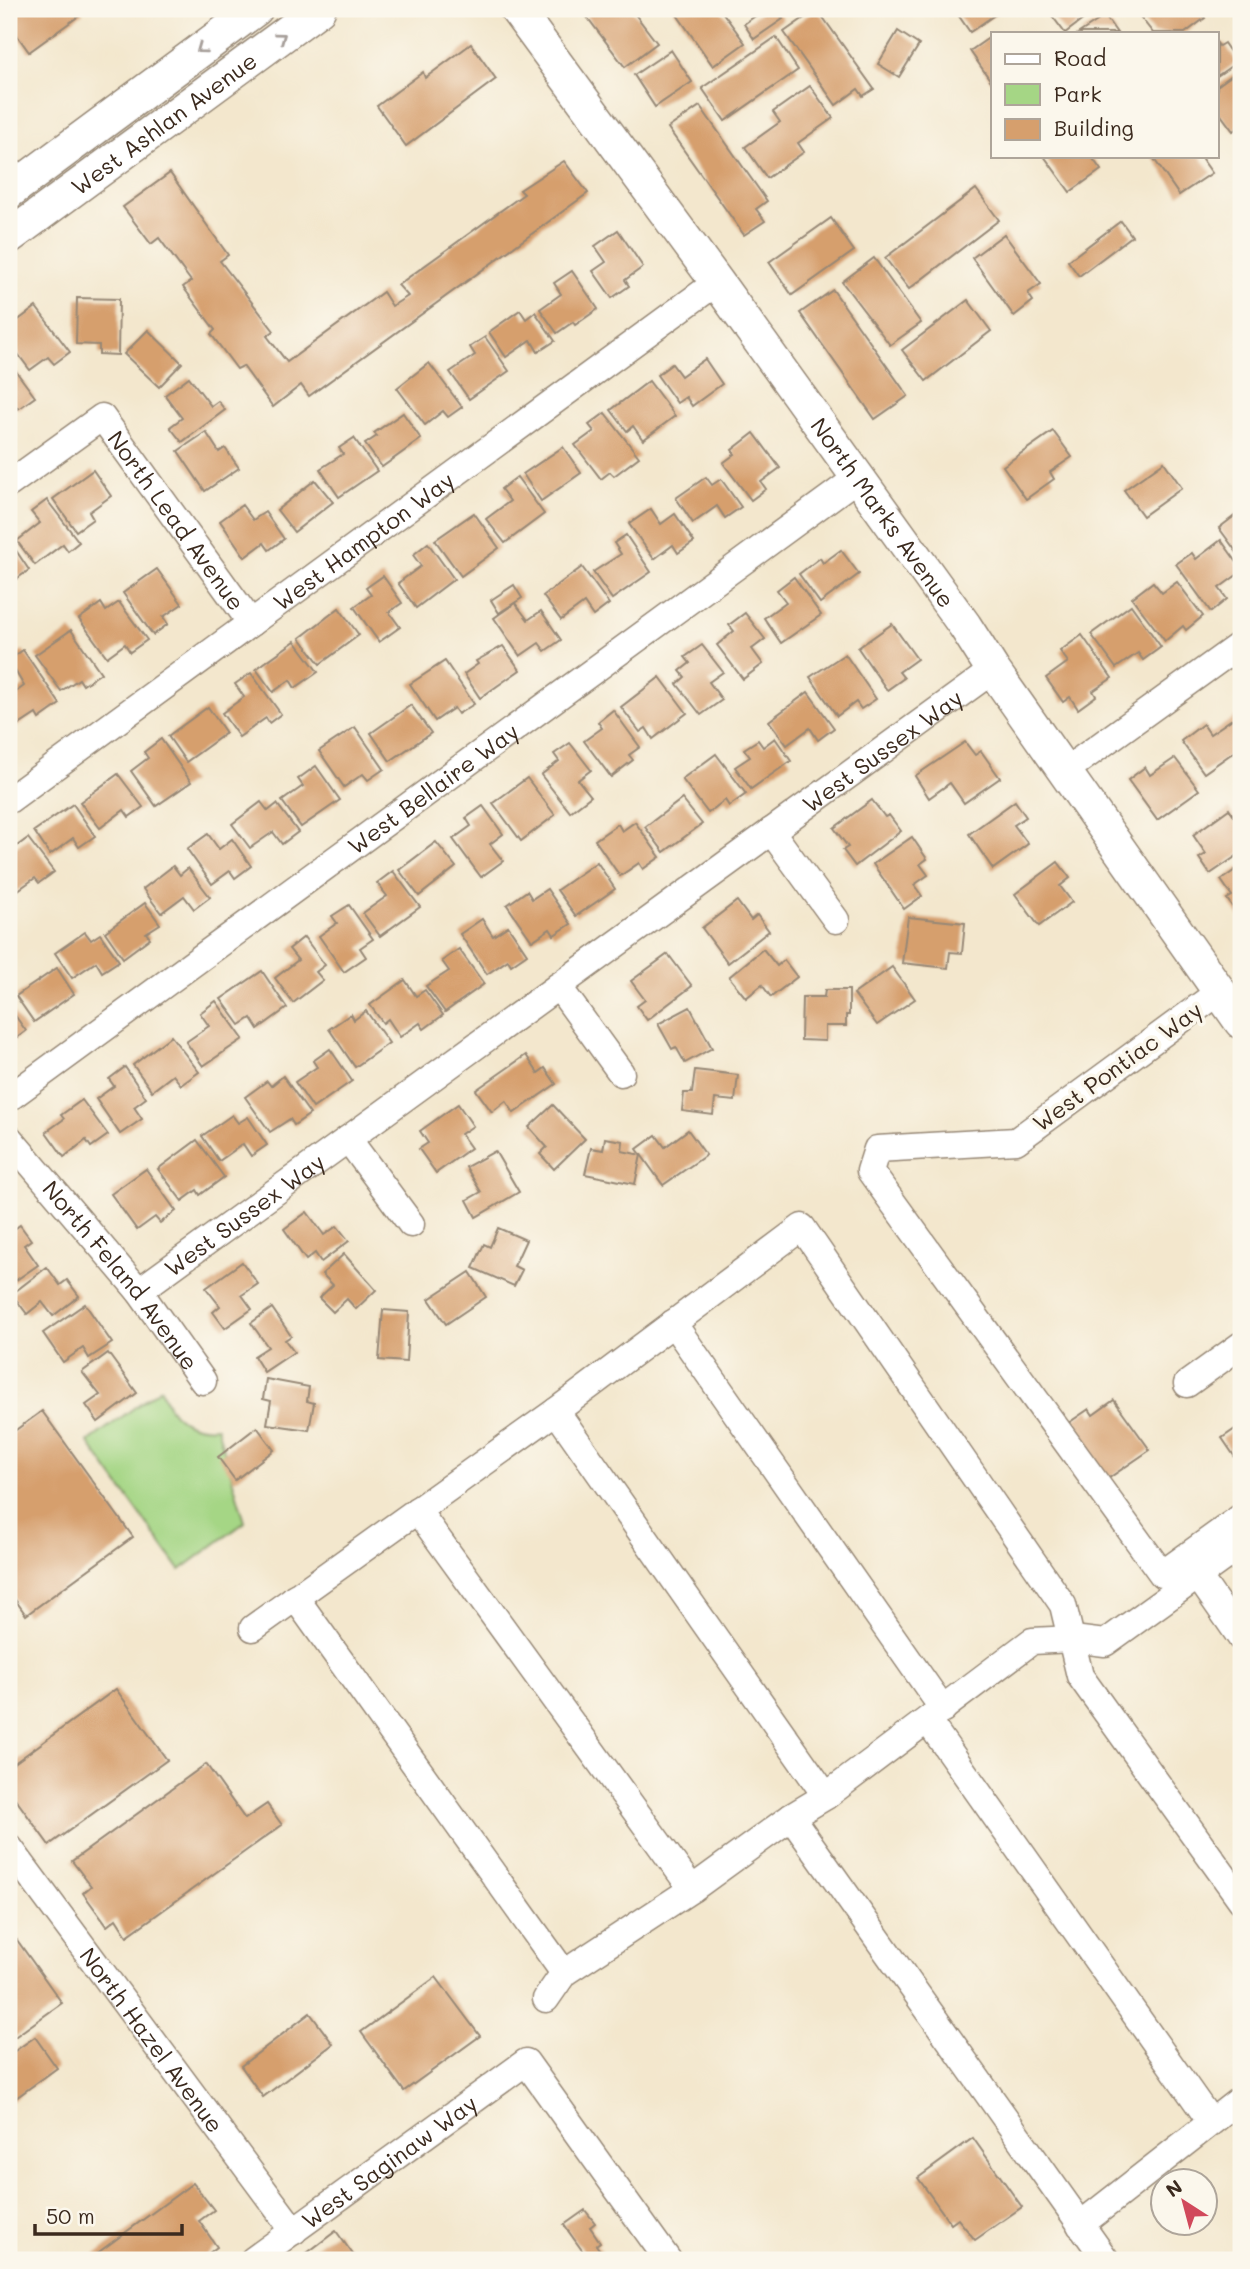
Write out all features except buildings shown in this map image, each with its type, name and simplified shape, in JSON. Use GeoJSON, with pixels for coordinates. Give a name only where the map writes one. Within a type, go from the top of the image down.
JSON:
{"type":"FeatureCollection","features":[{"type":"Feature","properties":{"kind":"main road","name":"West Ashlan Avenue"},"geometry":{"type":"LineString","coordinates":[[9,191],[256,9]]}},
{"type":"Feature","properties":{"kind":"main road","name":"West Ashlan Avenue"},"geometry":{"type":"LineString","coordinates":[[9,237],[319,9]]}},
{"type":"Feature","properties":{"kind":"main road","name":"North Marks Avenue"},"geometry":{"type":"LineString","coordinates":[[516,9],[718,282],[965,626],[993,670],[1241,1022]]}},
{"type":"Feature","properties":{"kind":"main road"},"geometry":{"type":"LineString","coordinates":[[9,215],[72,167],[80,158],[84,147],[83,137]]}},
{"type":"Feature","properties":{"kind":"street","name":"West Hampton Way"},"geometry":{"type":"LineString","coordinates":[[9,800],[718,282]]}},
{"type":"Feature","properties":{"kind":"street","name":"North Lead Avenue"},"geometry":{"type":"LineString","coordinates":[[9,484],[102,417],[251,623]]}},
{"type":"Feature","properties":{"kind":"street","name":"West Bellaire Way"},"geometry":{"type":"LineString","coordinates":[[9,1098],[857,478]]}},
{"type":"Feature","properties":{"kind":"street"},"geometry":{"type":"LineString","coordinates":[[1065,771],[1241,644]]}},
{"type":"Feature","properties":{"kind":"street","name":"West Sussex Way"},"geometry":{"type":"LineString","coordinates":[[139,1291],[993,670]]}},
{"type":"Feature","properties":{"kind":"street"},"geometry":{"type":"LineString","coordinates":[[771,831],[836,920]]}},
{"type":"Feature","properties":{"kind":"street"},"geometry":{"type":"LineString","coordinates":[[558,986],[621,1073]]}},
{"type":"Feature","properties":{"kind":"street","name":"West Pontiac Way"},"geometry":{"type":"LineString","coordinates":[[1219,992],[1016,1141],[877,1149],[870,1171],[1162,1574],[1241,1517]]}},
{"type":"Feature","properties":{"kind":"street","name":"North Feland Avenue"},"geometry":{"type":"LineString","coordinates":[[9,1138],[139,1291],[203,1381]]}},
{"type":"Feature","properties":{"kind":"street","name":"West Sussex Way"},"geometry":{"type":"LineString","coordinates":[[348,1139],[411,1224]]}},
{"type":"Feature","properties":{"kind":"street"},"geometry":{"type":"LineString","coordinates":[[253,1628],[556,1411],[802,1227],[1063,1605],[1080,1675],[1241,1900]]}},
{"type":"Feature","properties":{"kind":"street"},"geometry":{"type":"LineString","coordinates":[[673,1323],[1211,2122]]}},
{"type":"Feature","properties":{"kind":"street"},"geometry":{"type":"LineString","coordinates":[[1187,1384],[1241,1345]]}},
{"type":"Feature","properties":{"kind":"street"},"geometry":{"type":"LineString","coordinates":[[556,1411],[826,1796]]}},
{"type":"Feature","properties":{"kind":"street"},"geometry":{"type":"LineString","coordinates":[[417,1510],[692,1889]]}},
{"type":"Feature","properties":{"kind":"street"},"geometry":{"type":"LineString","coordinates":[[546,1999],[565,1973],[692,1889],[791,1817],[826,1796],[1032,1641],[1073,1639],[1105,1643],[1241,1545]]}},
{"type":"Feature","properties":{"kind":"street"},"geometry":{"type":"LineString","coordinates":[[1198,1576],[1241,1639]]}},
{"type":"Feature","properties":{"kind":"street"},"geometry":{"type":"LineString","coordinates":[[295,1597],[565,1973]]}},
{"type":"Feature","properties":{"kind":"street"},"geometry":{"type":"LineString","coordinates":[[791,1817],[1106,2260]]}},
{"type":"Feature","properties":{"kind":"street","name":"North Hazel Avenue"},"geometry":{"type":"LineString","coordinates":[[9,1847],[294,2231]]}},
{"type":"Feature","properties":{"kind":"street","name":"West Saginaw Way"},"geometry":{"type":"LineString","coordinates":[[253,2260],[526,2062],[668,2260]]}},
{"type":"Feature","properties":{"kind":"street"},"geometry":{"type":"LineString","coordinates":[[1080,2225],[1241,2099]]}},
{"type":"Feature","properties":{"kind":"green space"},"geometry":{"type":"Polygon","coordinates":[[[161,1388],[169,1406],[181,1419],[197,1426],[217,1427],[245,1522],[180,1570],[88,1442],[161,1388]]]}}]}
